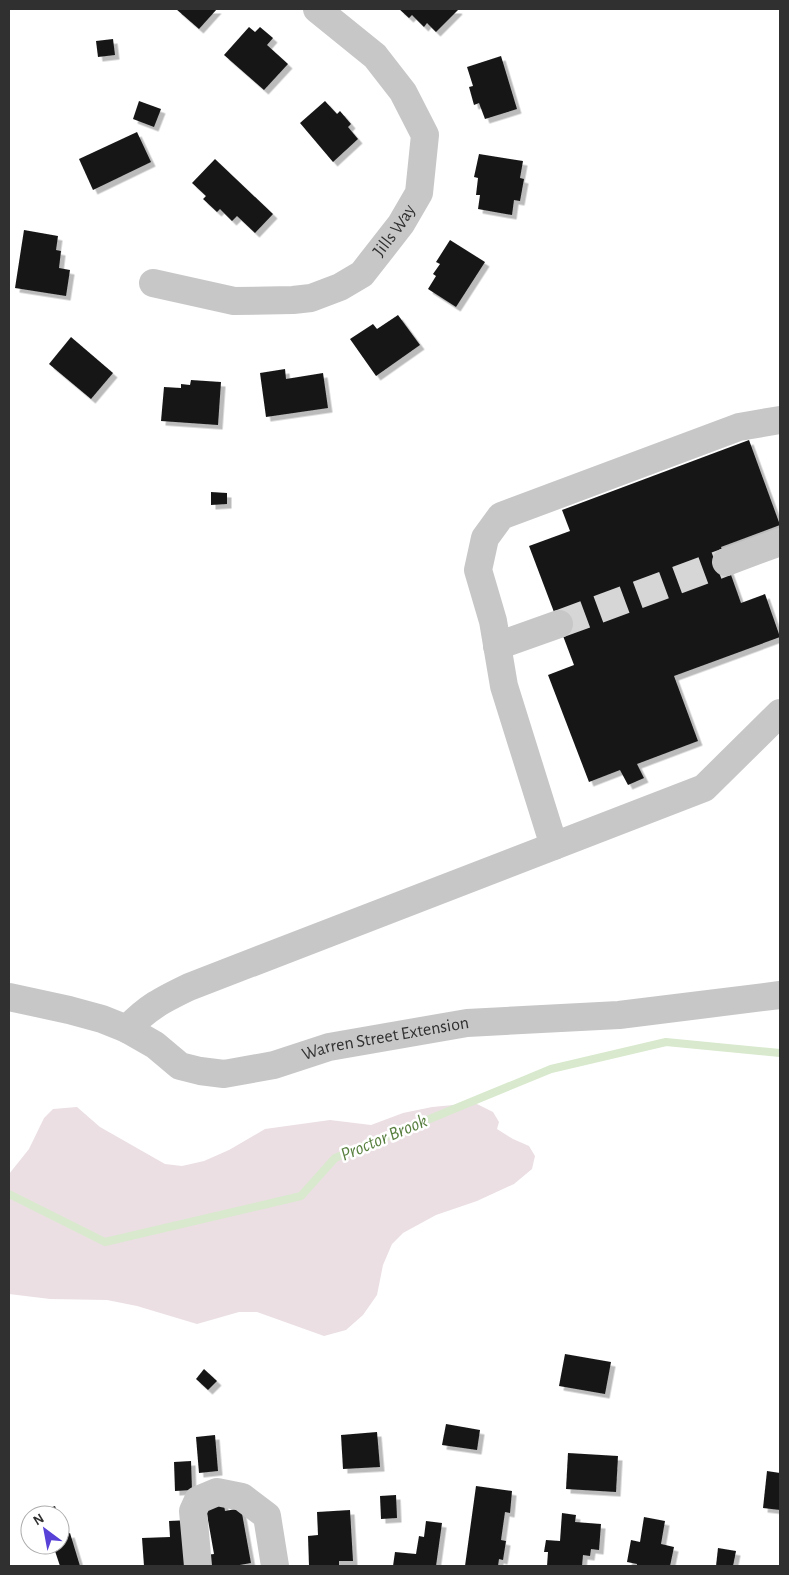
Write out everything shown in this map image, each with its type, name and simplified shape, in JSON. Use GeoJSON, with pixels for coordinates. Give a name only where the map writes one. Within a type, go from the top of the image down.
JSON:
{"type":"FeatureCollection","features":[{"type":"Feature","properties":{"kind":"street","name":"Jills Way"},"geometry":{"type":"LineString","coordinates":[[153,283],[234,301],[311,298],[340,288],[362,274],[401,224],[419,193],[425,135],[403,92],[375,56],[317,9]]}},
{"type":"Feature","properties":{"kind":"street"},"geometry":{"type":"LineString","coordinates":[[554,846],[504,686],[493,621],[478,570],[485,538],[501,516],[739,427],[780,420]]}},
{"type":"Feature","properties":{"kind":"street"},"geometry":{"type":"LineString","coordinates":[[726,562],[780,544]]}},
{"type":"Feature","properties":{"kind":"street"},"geometry":{"type":"LineString","coordinates":[[497,646],[559,624]]}},
{"type":"Feature","properties":{"kind":"street"},"geometry":{"type":"LineString","coordinates":[[127,1029],[155,1004],[189,987],[704,788],[780,713]]}},
{"type":"Feature","properties":{"kind":"street","name":"Warren Street Extension"},"geometry":{"type":"LineString","coordinates":[[9,997],[102,1019],[127,1029],[155,1045],[180,1066],[200,1072],[224,1074],[274,1065],[329,1046],[467,1023],[619,1015],[780,995]]}},
{"type":"Feature","properties":{"kind":"street"},"geometry":{"type":"LineString","coordinates":[[198,1566],[193,1511],[198,1500],[217,1492],[242,1497],[267,1516],[275,1566]]}},
{"type":"Feature","properties":{"kind":"shaded area"},"geometry":{"type":"Polygon","coordinates":[[[475,1103],[493,1112],[499,1122],[497,1129],[529,1146],[535,1156],[532,1169],[514,1184],[477,1201],[436,1215],[403,1233],[392,1244],[383,1265],[377,1295],[363,1315],[346,1330],[324,1336],[257,1312],[239,1312],[197,1324],[137,1306],[107,1300],[50,1299],[9,1294],[9,1174],[29,1149],[44,1118],[53,1109],[77,1107],[100,1127],[165,1164],[182,1166],[204,1161],[229,1150],[265,1129],[330,1120],[371,1125],[403,1113],[432,1107],[475,1103]]]}},
{"type":"Feature","properties":{"kind":"building"},"geometry":{"type":"Polygon","coordinates":[[[176,9],[217,9],[199,29],[176,9]]]}},
{"type":"Feature","properties":{"kind":"building"},"geometry":{"type":"Polygon","coordinates":[[[399,9],[458,10],[436,32],[427,23],[424,27],[412,15],[409,18],[399,9]]]}},
{"type":"Feature","properties":{"kind":"building"},"geometry":{"type":"Polygon","coordinates":[[[249,27],[255,32],[260,27],[273,38],[267,45],[288,64],[264,90],[224,55],[249,27]]]}},
{"type":"Feature","properties":{"kind":"building"},"geometry":{"type":"Polygon","coordinates":[[[113,39],[115,55],[98,57],[96,41],[113,39]]]}},
{"type":"Feature","properties":{"kind":"building"},"geometry":{"type":"Polygon","coordinates":[[[501,56],[517,109],[485,119],[479,103],[474,105],[469,87],[473,86],[467,67],[501,56]]]}},
{"type":"Feature","properties":{"kind":"building"},"geometry":{"type":"Polygon","coordinates":[[[139,101],[161,109],[154,127],[133,119],[139,101]]]}},
{"type":"Feature","properties":{"kind":"building"},"geometry":{"type":"Polygon","coordinates":[[[325,101],[337,114],[340,111],[351,124],[348,127],[358,139],[333,162],[300,123],[325,101]]]}},
{"type":"Feature","properties":{"kind":"building"},"geometry":{"type":"Polygon","coordinates":[[[137,132],[151,162],[93,190],[79,159],[137,132]]]}},
{"type":"Feature","properties":{"kind":"building"},"geometry":{"type":"Polygon","coordinates":[[[479,154],[523,161],[520,178],[524,179],[520,201],[514,200],[512,215],[478,209],[480,195],[476,195],[478,178],[474,177],[479,154]]]}},
{"type":"Feature","properties":{"kind":"building"},"geometry":{"type":"Polygon","coordinates":[[[215,159],[273,214],[255,233],[237,216],[232,221],[220,209],[217,212],[203,199],[206,196],[192,183],[215,159]]]}},
{"type":"Feature","properties":{"kind":"building"},"geometry":{"type":"Polygon","coordinates":[[[24,230],[58,236],[56,250],[61,251],[59,268],[70,270],[66,296],[15,288],[24,230]]]}},
{"type":"Feature","properties":{"kind":"building"},"geometry":{"type":"Polygon","coordinates":[[[450,240],[485,262],[456,307],[428,289],[436,276],[433,274],[440,264],[436,262],[450,240]]]}},
{"type":"Feature","properties":{"kind":"building"},"geometry":{"type":"Polygon","coordinates":[[[398,315],[420,345],[376,376],[350,339],[373,324],[377,329],[398,315]]]}},
{"type":"Feature","properties":{"kind":"building"},"geometry":{"type":"Polygon","coordinates":[[[71,337],[113,373],[91,399],[49,364],[71,337]]]}},
{"type":"Feature","properties":{"kind":"building"},"geometry":{"type":"Polygon","coordinates":[[[285,369],[286,379],[323,373],[328,408],[266,417],[260,373],[285,369]]]}},
{"type":"Feature","properties":{"kind":"building"},"geometry":{"type":"Polygon","coordinates":[[[191,380],[221,382],[218,425],[161,421],[164,387],[181,388],[181,384],[190,385],[191,380]]]}},
{"type":"Feature","properties":{"kind":"building"},"geometry":{"type":"Polygon","coordinates":[[[749,440],[780,525],[721,547],[741,603],[765,594],[780,637],[674,676],[698,741],[637,764],[644,778],[628,785],[620,770],[589,782],[548,675],[574,665],[529,546],[570,531],[562,510],[749,440]]]}},
{"type":"Feature","properties":{"kind":"building"},"geometry":{"type":"Polygon","coordinates":[[[211,492],[227,493],[227,504],[211,505],[211,492]]]}},
{"type":"Feature","properties":{"kind":"building"},"geometry":{"type":"Polygon","coordinates":[[[565,1354],[611,1362],[605,1394],[559,1386],[565,1354]]]}},
{"type":"Feature","properties":{"kind":"building"},"geometry":{"type":"Polygon","coordinates":[[[204,1369],[217,1381],[208,1390],[196,1379],[204,1369]]]}},
{"type":"Feature","properties":{"kind":"building"},"geometry":{"type":"Polygon","coordinates":[[[446,1424],[480,1430],[477,1450],[442,1445],[446,1424]]]}},
{"type":"Feature","properties":{"kind":"building"},"geometry":{"type":"Polygon","coordinates":[[[377,1432],[380,1467],[343,1469],[341,1435],[377,1432]]]}},
{"type":"Feature","properties":{"kind":"building"},"geometry":{"type":"Polygon","coordinates":[[[215,1435],[218,1471],[199,1473],[196,1437],[215,1435]]]}},
{"type":"Feature","properties":{"kind":"building"},"geometry":{"type":"Polygon","coordinates":[[[568,1453],[618,1456],[616,1492],[566,1489],[568,1453]]]}},
{"type":"Feature","properties":{"kind":"building"},"geometry":{"type":"Polygon","coordinates":[[[191,1461],[192,1490],[175,1491],[174,1462],[191,1461]]]}},
{"type":"Feature","properties":{"kind":"building"},"geometry":{"type":"Polygon","coordinates":[[[767,1471],[780,1473],[780,1510],[763,1508],[767,1471]]]}},
{"type":"Feature","properties":{"kind":"building"},"geometry":{"type":"Polygon","coordinates":[[[476,1486],[512,1491],[510,1513],[505,1512],[501,1540],[506,1541],[503,1560],[499,1559],[498,1566],[465,1566],[476,1486]]]}},
{"type":"Feature","properties":{"kind":"building"},"geometry":{"type":"Polygon","coordinates":[[[396,1495],[397,1518],[381,1519],[380,1496],[396,1495]]]}},
{"type":"Feature","properties":{"kind":"building"},"geometry":{"type":"Polygon","coordinates":[[[223,1500],[225,1511],[241,1508],[251,1563],[234,1566],[208,1566],[206,1555],[214,1554],[205,1503],[223,1500]]]}},
{"type":"Feature","properties":{"kind":"building"},"geometry":{"type":"Polygon","coordinates":[[[350,1510],[353,1561],[339,1561],[339,1566],[309,1566],[308,1536],[318,1535],[317,1512],[350,1510]]]}},
{"type":"Feature","properties":{"kind":"building"},"geometry":{"type":"Polygon","coordinates":[[[562,1513],[576,1515],[575,1522],[601,1524],[599,1550],[591,1549],[590,1556],[583,1555],[582,1566],[547,1566],[548,1552],[544,1552],[546,1540],[560,1541],[562,1513]]]}},
{"type":"Feature","properties":{"kind":"building"},"geometry":{"type":"Polygon","coordinates":[[[644,1517],[665,1521],[661,1544],[674,1547],[670,1566],[637,1566],[637,1564],[627,1562],[631,1540],[640,1542],[644,1517]]]}},
{"type":"Feature","properties":{"kind":"building"},"geometry":{"type":"Polygon","coordinates":[[[190,1520],[192,1566],[144,1566],[142,1538],[170,1537],[169,1521],[190,1520]]]}},
{"type":"Feature","properties":{"kind":"building"},"geometry":{"type":"Polygon","coordinates":[[[426,1521],[442,1523],[436,1566],[393,1566],[395,1552],[416,1554],[419,1536],[424,1537],[426,1521]]]}},
{"type":"Feature","properties":{"kind":"building"},"geometry":{"type":"Polygon","coordinates":[[[70,1533],[80,1566],[60,1566],[56,1555],[70,1555],[70,1533]]]}},
{"type":"Feature","properties":{"kind":"building"},"geometry":{"type":"Polygon","coordinates":[[[718,1548],[736,1551],[733,1566],[716,1566],[718,1548]]]}},
{"type":"Feature","properties":{"kind":"waterway","name":"Proctor Brook"},"geometry":{"type":"LineString","coordinates":[[9,1194],[105,1242],[301,1196],[335,1158],[551,1069],[666,1042],[780,1053]]}},
{"type":"Feature","properties":{"kind":"tunnel"},"geometry":{"type":"LineString","coordinates":[[559,624],[726,562]]}}]}
